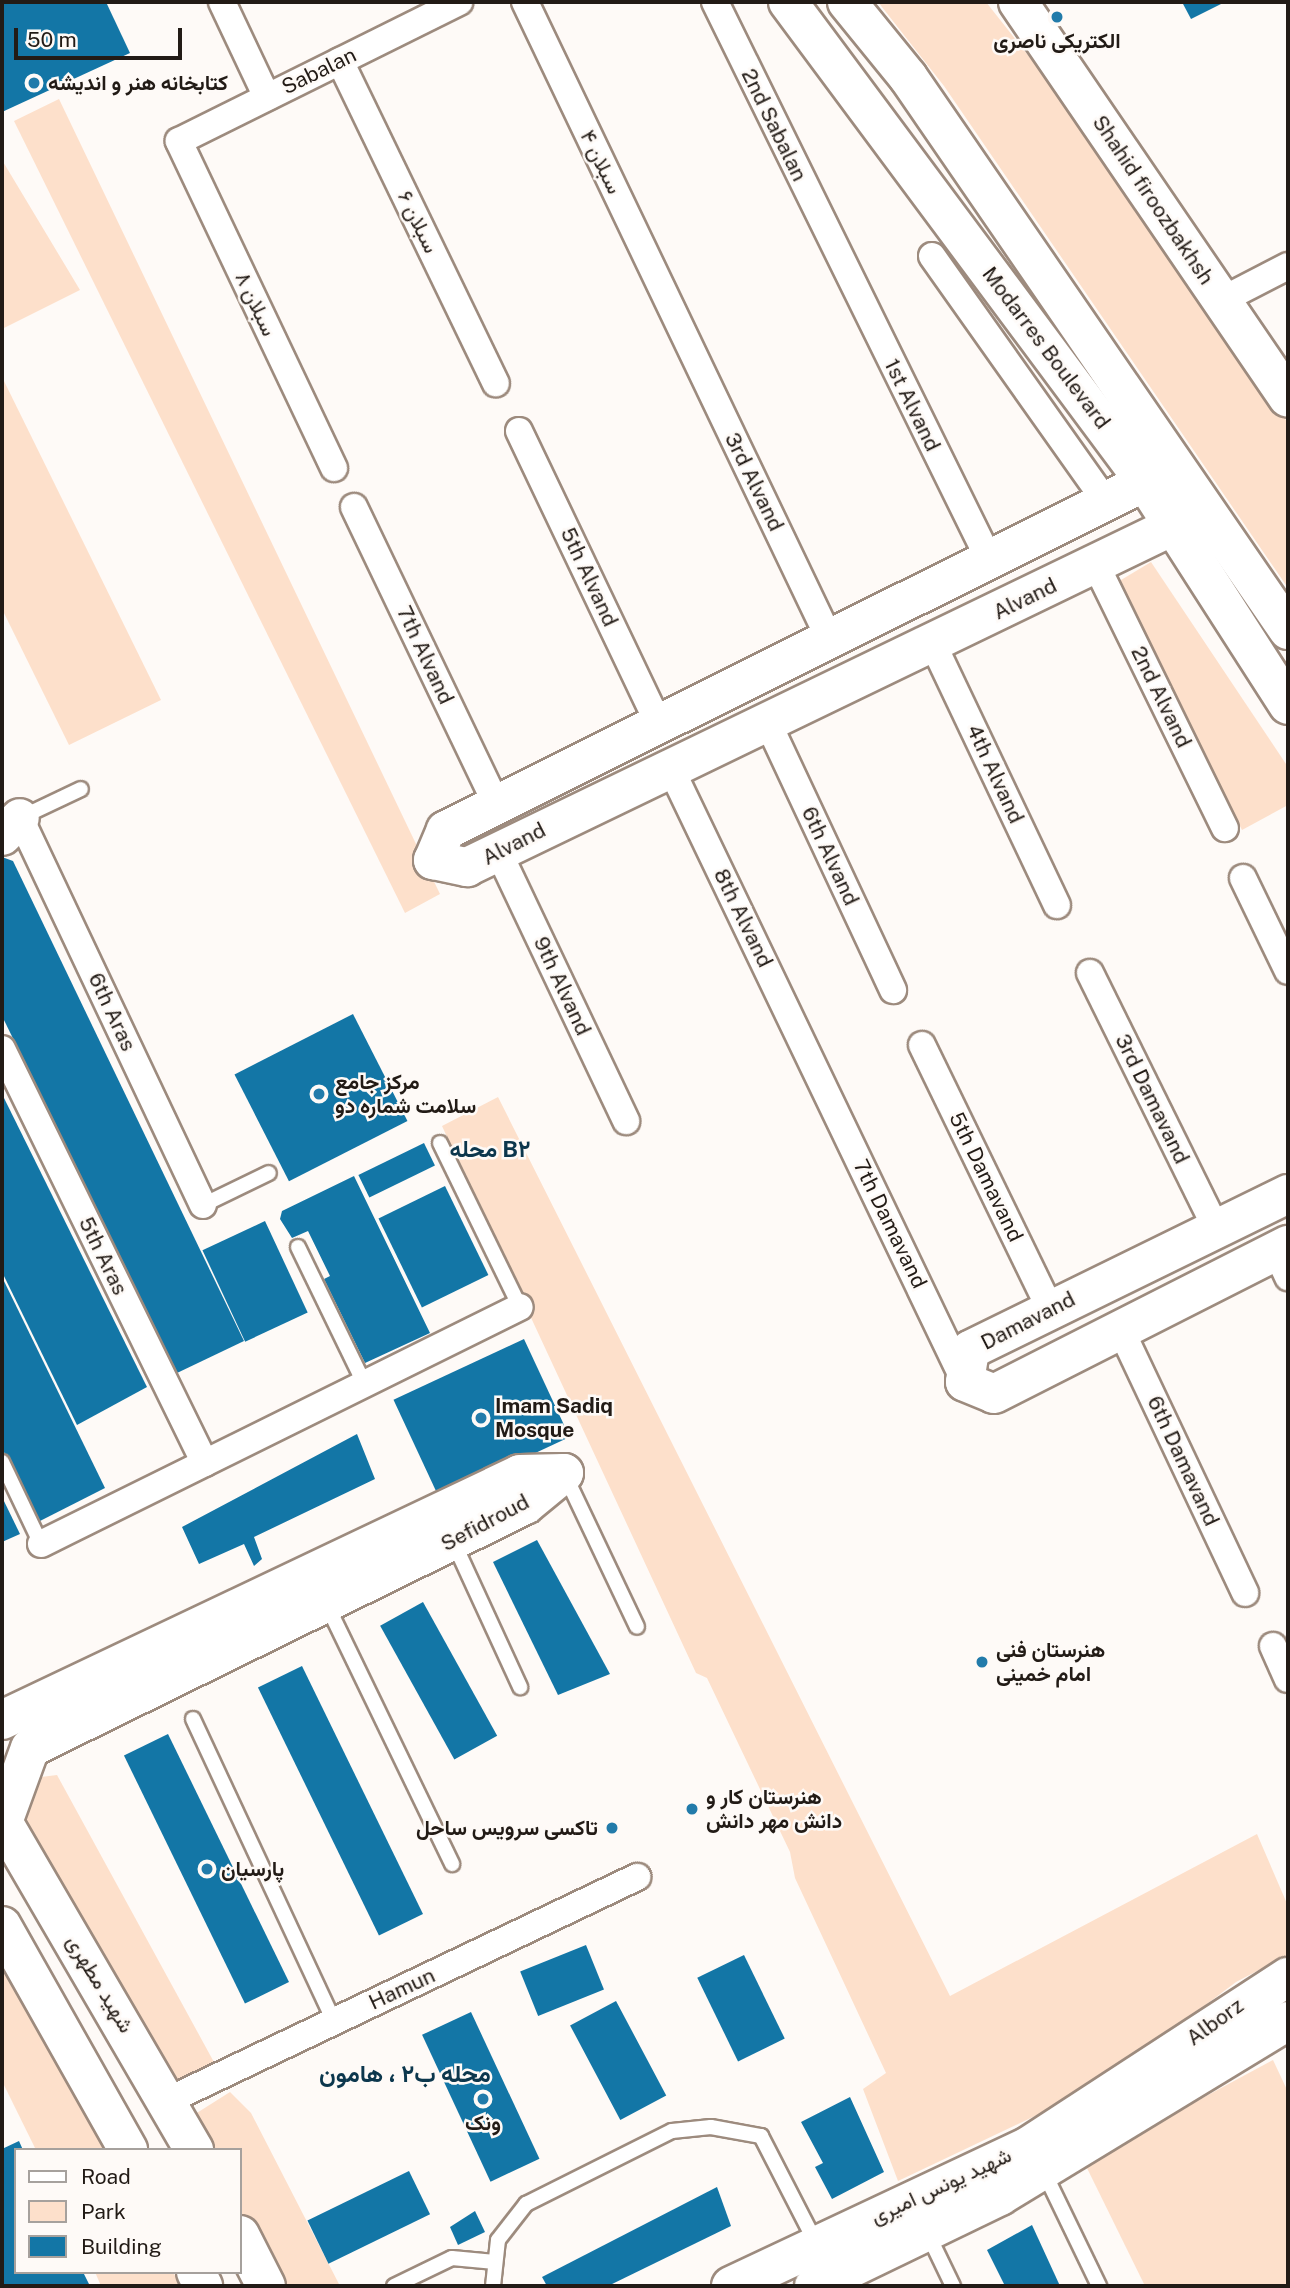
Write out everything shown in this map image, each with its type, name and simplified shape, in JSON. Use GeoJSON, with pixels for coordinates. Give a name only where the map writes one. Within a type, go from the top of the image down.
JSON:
{"type":"FeatureCollection","features":[{"type":"Feature","properties":{"kind":"street"},"geometry":{"type":"LineString","coordinates":[[222,2],[267,97]]}},
{"type":"Feature","properties":{"kind":"street","name":"Sabalan"},"geometry":{"type":"LineString","coordinates":[[179,141],[340,61],[422,10],[460,2]]}},
{"type":"Feature","properties":{"kind":"street","name":"سبلان ۴"},"geometry":{"type":"LineString","coordinates":[[525,2],[678,323]]}},
{"type":"Feature","properties":{"kind":"street","name":"2nd Sabalan"},"geometry":{"type":"LineString","coordinates":[[715,2],[834,248]]}},
{"type":"Feature","properties":{"kind":"street","name":"Modarres Boulevard"},"geometry":{"type":"LineString","coordinates":[[788,2],[1145,482],[1288,705]]}},
{"type":"Feature","properties":{"kind":"street","name":"Modarres Boulevard"},"geometry":{"type":"LineString","coordinates":[[847,2],[954,144],[1288,630]]}},
{"type":"Feature","properties":{"kind":"street","name":"Shahid firoozbakhsh"},"geometry":{"type":"LineString","coordinates":[[1018,2],[1288,398]]}},
{"type":"Feature","properties":{"kind":"street","name":"سبلان ۶"},"geometry":{"type":"LineString","coordinates":[[340,61],[496,383]]}},
{"type":"Feature","properties":{"kind":"street","name":"سبلان ۸"},"geometry":{"type":"LineString","coordinates":[[179,141],[334,468]]}},
{"type":"Feature","properties":{"kind":"street"},"geometry":{"type":"LineString","coordinates":[[916,171],[954,144]]}},
{"type":"Feature","properties":{"kind":"street","name":"1st Alvand"},"geometry":{"type":"LineString","coordinates":[[834,248],[980,566]]}},
{"type":"Feature","properties":{"kind":"street"},"geometry":{"type":"LineString","coordinates":[[932,256],[1107,503],[1127,510],[1136,528],[1113,557]]}},
{"type":"Feature","properties":{"kind":"street"},"geometry":{"type":"LineString","coordinates":[[1222,300],[1288,266]]}},
{"type":"Feature","properties":{"kind":"street","name":"3rd Alvand"},"geometry":{"type":"LineString","coordinates":[[678,323],[831,642]]}},
{"type":"Feature","properties":{"kind":"street","name":"5th Alvand"},"geometry":{"type":"LineString","coordinates":[[519,431],[672,717]]}},
{"type":"Feature","properties":{"kind":"street","name":"Alvand"},"geometry":{"type":"LineString","coordinates":[[1145,482],[831,642],[672,717],[446,830],[433,860],[467,867],[592,804],[933,644],[1172,526]]}},
{"type":"Feature","properties":{"kind":"street","name":"7th Alvand"},"geometry":{"type":"LineString","coordinates":[[354,507],[496,804]]}},
{"type":"Feature","properties":{"kind":"street","name":"2nd Alvand"},"geometry":{"type":"LineString","coordinates":[[1113,557],[1225,828]]}},
{"type":"Feature","properties":{"kind":"street"},"geometry":{"type":"LineString","coordinates":[[980,566],[990,616]]}},
{"type":"Feature","properties":{"kind":"street"},"geometry":{"type":"LineString","coordinates":[[831,642],[851,682]]}},
{"type":"Feature","properties":{"kind":"street","name":"4th Alvand"},"geometry":{"type":"LineString","coordinates":[[933,644],[1057,905]]}},
{"type":"Feature","properties":{"kind":"street"},"geometry":{"type":"LineString","coordinates":[[672,717],[688,761]]}},
{"type":"Feature","properties":{"kind":"street","name":"6th Alvand"},"geometry":{"type":"LineString","coordinates":[[768,723],[892,990]]}},
{"type":"Feature","properties":{"kind":"street","name":"8th Alvand"},"geometry":{"type":"LineString","coordinates":[[688,761],[814,1066]]}},
{"type":"Feature","properties":{"kind":"street"},"geometry":{"type":"LineString","coordinates":[[574,765],[592,804]]}},
{"type":"Feature","properties":{"kind":"street","name":"6th Aras"},"geometry":{"type":"LineString","coordinates":[[8,824],[203,1205]]}},
{"type":"Feature","properties":{"kind":"street","name":"9th Alvand"},"geometry":{"type":"LineString","coordinates":[[498,852],[626,1121]]}},
{"type":"Feature","properties":{"kind":"street"},"geometry":{"type":"LineString","coordinates":[[1244,878],[1288,971]]}},
{"type":"Feature","properties":{"kind":"street","name":"3rd Damavand"},"geometry":{"type":"LineString","coordinates":[[1090,973],[1214,1226]]}},
{"type":"Feature","properties":{"kind":"street","name":"5th Damavand"},"geometry":{"type":"LineString","coordinates":[[922,1045],[1050,1309]]}},
{"type":"Feature","properties":{"kind":"street","name":"5th Aras"},"geometry":{"type":"LineString","coordinates":[[2,1049],[205,1463]]}},
{"type":"Feature","properties":{"kind":"street","name":"7th Damavand"},"geometry":{"type":"LineString","coordinates":[[814,1066],[965,1382]]}},
{"type":"Feature","properties":{"kind":"street","name":"Damavand"},"geometry":{"type":"LineString","coordinates":[[965,1382],[970,1350],[1214,1226],[1288,1194]]}},
{"type":"Feature","properties":{"kind":"street"},"geometry":{"type":"LineString","coordinates":[[1171,1249],[1190,1292]]}},
{"type":"Feature","properties":{"kind":"street"},"geometry":{"type":"LineString","coordinates":[[965,1382],[994,1394],[1190,1292],[1284,1257]]}},
{"type":"Feature","properties":{"kind":"street"},"geometry":{"type":"LineString","coordinates":[[41,1544],[520,1307]]}},
{"type":"Feature","properties":{"kind":"street","name":"6th Damavand"},"geometry":{"type":"LineString","coordinates":[[1121,1328],[1245,1593]]}},
{"type":"Feature","properties":{"kind":"street","name":"Sefidroud"},"geometry":{"type":"LineString","coordinates":[[2,1720],[252,1618],[510,1495],[564,1473]]}},
{"type":"Feature","properties":{"kind":"street","name":"Sefidroud"},"geometry":{"type":"LineString","coordinates":[[2,1821],[30,1748],[252,1618],[325,1602],[452,1540],[510,1495]]}},
{"type":"Feature","properties":{"kind":"street"},"geometry":{"type":"LineString","coordinates":[[1273,1646],[1288,1679]]}},
{"type":"Feature","properties":{"kind":"street","name":"شهید مطهری"},"geometry":{"type":"LineString","coordinates":[[2,1821],[193,2148]]}},
{"type":"Feature","properties":{"kind":"street","name":"Hamun"},"geometry":{"type":"LineString","coordinates":[[167,2101],[637,1877]]}},
{"type":"Feature","properties":{"kind":"street"},"geometry":{"type":"LineString","coordinates":[[2,1926],[127,2148]]}},
{"type":"Feature","properties":{"kind":"street","name":"Alborz"},"geometry":{"type":"LineString","coordinates":[[1154,2087],[1256,1992],[1288,1977]]}},
{"type":"Feature","properties":{"kind":"street","name":"Alborz"},"geometry":{"type":"LineString","coordinates":[[1154,2087],[1288,2021]]}},
{"type":"Feature","properties":{"kind":"street","name":"شهید یونس امیری"},"geometry":{"type":"LineString","coordinates":[[731,2286],[817,2244],[927,2231],[1037,2157],[1154,2087]]}},
{"type":"Feature","properties":{"kind":"street","name":"شهید یونس امیری"},"geometry":{"type":"LineString","coordinates":[[814,2286],[870,2238],[1037,2157]]}},
{"type":"Feature","properties":{"kind":"street"},"geometry":{"type":"LineString","coordinates":[[242,2239],[265,2286]]}},
{"type":"Feature","properties":{"kind":"lane"},"geometry":{"type":"LineString","coordinates":[[8,824],[81,789]]}},
{"type":"Feature","properties":{"kind":"lane"},"geometry":{"type":"LineString","coordinates":[[440,1143],[520,1307]]}},
{"type":"Feature","properties":{"kind":"lane"},"geometry":{"type":"LineString","coordinates":[[203,1205],[269,1173]]}},
{"type":"Feature","properties":{"kind":"lane"},"geometry":{"type":"LineString","coordinates":[[298,1247],[364,1383]]}},
{"type":"Feature","properties":{"kind":"lane"},"geometry":{"type":"LineString","coordinates":[[2,1462],[41,1544]]}},
{"type":"Feature","properties":{"kind":"lane"},"geometry":{"type":"LineString","coordinates":[[564,1473],[637,1627]]}},
{"type":"Feature","properties":{"kind":"lane"},"geometry":{"type":"LineString","coordinates":[[452,1540],[520,1687]]}},
{"type":"Feature","properties":{"kind":"lane"},"geometry":{"type":"LineString","coordinates":[[325,1602],[452,1864]]}},
{"type":"Feature","properties":{"kind":"lane"},"geometry":{"type":"LineString","coordinates":[[193,1718],[334,2021]]}},
{"type":"Feature","properties":{"kind":"lane"},"geometry":{"type":"LineString","coordinates":[[493,2286],[498,2240],[526,2204],[672,2131],[711,2127],[761,2136],[817,2244]]}},
{"type":"Feature","properties":{"kind":"lane"},"geometry":{"type":"LineString","coordinates":[[1037,2157],[1098,2286]]}},
{"type":"Feature","properties":{"kind":"lane"},"geometry":{"type":"LineString","coordinates":[[927,2231],[953,2286]]}},
{"type":"Feature","properties":{"kind":"lane"},"geometry":{"type":"LineString","coordinates":[[394,2286],[452,2258],[495,2262]]}},
{"type":"Feature","properties":{"kind":"green space"},"geometry":{"type":"Polygon","coordinates":[[[878,2],[986,2],[1058,93],[1288,423],[1288,588],[944,86],[878,2]]]}},
{"type":"Feature","properties":{"kind":"green space"},"geometry":{"type":"Polygon","coordinates":[[[59,99],[440,894],[405,913],[14,121],[59,99]]]}},
{"type":"Feature","properties":{"kind":"green space"},"geometry":{"type":"Polygon","coordinates":[[[2,160],[80,290],[2,329],[2,160]]]}},
{"type":"Feature","properties":{"kind":"green space"},"geometry":{"type":"Polygon","coordinates":[[[2,377],[161,700],[69,745],[2,609],[2,377]]]}},
{"type":"Feature","properties":{"kind":"green space"},"geometry":{"type":"Polygon","coordinates":[[[1151,562],[1288,767],[1288,805],[1242,830],[1116,583],[1151,562]]]}},
{"type":"Feature","properties":{"kind":"green space"},"geometry":{"type":"Polygon","coordinates":[[[498,1097],[950,1996],[1257,1834],[1288,1906],[1288,1955],[1236,1982],[1100,2085],[898,2181],[863,2089],[886,2073],[795,1878],[790,1852],[707,1678],[696,1673],[442,1126],[498,1097]]]}},
{"type":"Feature","properties":{"kind":"green space"},"geometry":{"type":"Polygon","coordinates":[[[57,1775],[215,2064],[175,2086],[20,1823],[41,1777],[57,1775]]]}},
{"type":"Feature","properties":{"kind":"green space"},"geometry":{"type":"Polygon","coordinates":[[[2,1969],[104,2148],[35,2148],[2,2081],[2,1969]]]}},
{"type":"Feature","properties":{"kind":"green space"},"geometry":{"type":"Polygon","coordinates":[[[1273,2060],[1288,2092],[1288,2286],[1145,2286],[1084,2162],[1273,2060]]]}},
{"type":"Feature","properties":{"kind":"green space"},"geometry":{"type":"Polygon","coordinates":[[[230,2092],[251,2113],[340,2286],[278,2286],[242,2215],[242,2148],[208,2148],[192,2116],[230,2092]]]}},
{"type":"Feature","properties":{"kind":"green space"},"geometry":{"type":"Polygon","coordinates":[[[96,2274],[174,2274],[181,2286],[101,2286],[96,2274]]]}},
{"type":"Feature","properties":{"kind":"building","name":"کتابخانه هنر و اندیشه"},"geometry":{"type":"Polygon","coordinates":[[[2,2],[106,2],[130,53],[2,112],[2,2]]]}},
{"type":"Feature","properties":{"kind":"building"},"geometry":{"type":"Polygon","coordinates":[[[1182,2],[1225,2],[1191,19],[1182,2]]]}},
{"type":"Feature","properties":{"kind":"building"},"geometry":{"type":"Polygon","coordinates":[[[2,857],[13,861],[244,1341],[177,1373],[2,1016],[2,857]]]}},
{"type":"Feature","properties":{"kind":"building","name":"مرکز جامع سلامت شماره دو"},"geometry":{"type":"Polygon","coordinates":[[[353,1014],[407,1121],[289,1181],[234,1074],[353,1014]]]}},
{"type":"Feature","properties":{"kind":"building"},"geometry":{"type":"Polygon","coordinates":[[[2,1094],[147,1387],[77,1425],[2,1272],[2,1094]]]}},
{"type":"Feature","properties":{"kind":"building"},"geometry":{"type":"Polygon","coordinates":[[[424,1143],[435,1165],[369,1197],[358,1175],[424,1143]]]}},
{"type":"Feature","properties":{"kind":"building"},"geometry":{"type":"Polygon","coordinates":[[[354,1176],[430,1333],[365,1363],[324,1279],[330,1276],[308,1231],[292,1238],[280,1219],[282,1211],[354,1176]]]}},
{"type":"Feature","properties":{"kind":"building"},"geometry":{"type":"Polygon","coordinates":[[[445,1186],[488,1275],[422,1307],[378,1218],[445,1186]]]}},
{"type":"Feature","properties":{"kind":"building"},"geometry":{"type":"Polygon","coordinates":[[[265,1221],[308,1313],[245,1342],[202,1250],[265,1221]]]}},
{"type":"Feature","properties":{"kind":"building"},"geometry":{"type":"Polygon","coordinates":[[[2,1277],[105,1488],[38,1522],[2,1448],[2,1277]]]}},
{"type":"Feature","properties":{"kind":"building","name":"Imam Sadiq Mosque"},"geometry":{"type":"Polygon","coordinates":[[[524,1339],[570,1437],[439,1498],[393,1400],[524,1339]]]}},
{"type":"Feature","properties":{"kind":"building"},"geometry":{"type":"Polygon","coordinates":[[[357,1434],[375,1479],[254,1537],[262,1559],[254,1566],[244,1544],[199,1564],[182,1527],[357,1434]]]}},
{"type":"Feature","properties":{"kind":"building"},"geometry":{"type":"Polygon","coordinates":[[[2,1497],[20,1534],[2,1542],[2,1497]]]}},
{"type":"Feature","properties":{"kind":"building"},"geometry":{"type":"Polygon","coordinates":[[[537,1540],[610,1674],[558,1695],[493,1562],[537,1540]]]}},
{"type":"Feature","properties":{"kind":"building"},"geometry":{"type":"Polygon","coordinates":[[[423,1602],[497,1736],[454,1760],[380,1626],[423,1602]]]}},
{"type":"Feature","properties":{"kind":"building"},"geometry":{"type":"Polygon","coordinates":[[[302,1666],[423,1914],[379,1936],[258,1687],[302,1666]]]}},
{"type":"Feature","properties":{"kind":"building","name":"پارسیان"},"geometry":{"type":"Polygon","coordinates":[[[168,1734],[289,1982],[245,2004],[124,1755],[168,1734]]]}},
{"type":"Feature","properties":{"kind":"building"},"geometry":{"type":"Polygon","coordinates":[[[586,1945],[604,1990],[538,2016],[520,1972],[586,1945]]]}},
{"type":"Feature","properties":{"kind":"building"},"geometry":{"type":"Polygon","coordinates":[[[744,1955],[785,2039],[738,2061],[697,1978],[744,1955]]]}},
{"type":"Feature","properties":{"kind":"building"},"geometry":{"type":"Polygon","coordinates":[[[616,2001],[666,2095],[620,2120],[570,2025],[616,2001]]]}},
{"type":"Feature","properties":{"kind":"building","name":"ونک"},"geometry":{"type":"Polygon","coordinates":[[[471,2012],[539,2159],[491,2182],[422,2035],[471,2012]]]}},
{"type":"Feature","properties":{"kind":"building"},"geometry":{"type":"Polygon","coordinates":[[[850,2097],[884,2172],[832,2199],[815,2167],[823,2163],[801,2122],[850,2097]]]}},
{"type":"Feature","properties":{"kind":"building"},"geometry":{"type":"Polygon","coordinates":[[[19,2141],[22,2148],[14,2148],[14,2274],[84,2274],[90,2286],[2,2286],[2,2149],[19,2141]]]}},
{"type":"Feature","properties":{"kind":"building"},"geometry":{"type":"Polygon","coordinates":[[[409,2171],[430,2214],[328,2264],[307,2221],[409,2171]]]}},
{"type":"Feature","properties":{"kind":"building"},"geometry":{"type":"Polygon","coordinates":[[[717,2187],[731,2226],[608,2286],[547,2286],[542,2277],[717,2187]]]}},
{"type":"Feature","properties":{"kind":"building"},"geometry":{"type":"Polygon","coordinates":[[[475,2211],[485,2232],[458,2245],[450,2227],[475,2211]]]}},
{"type":"Feature","properties":{"kind":"building"},"geometry":{"type":"Polygon","coordinates":[[[1032,2225],[1060,2286],[1005,2286],[987,2250],[1032,2225]]]}},
{"type":"Feature","properties":{"kind":"place","name":"الکتریکی ناصری"},"geometry":{"type":"Point","coordinates":[1057,17]}},
{"type":"Feature","properties":{"kind":"place","name":"کتابخانه هنر و اندیشه"},"geometry":{"type":"Point","coordinates":[34,83]}},
{"type":"Feature","properties":{"kind":"place","name":"مرکز جامع سلامت شماره دو"},"geometry":{"type":"Point","coordinates":[319,1094]}},
{"type":"Feature","properties":{"kind":"place","name":"Imam Sadiq Mosque"},"geometry":{"type":"Point","coordinates":[481,1418]}},
{"type":"Feature","properties":{"kind":"place","name":"هنرستان فنی امام خمینی"},"geometry":{"type":"Point","coordinates":[982,1662]}},
{"type":"Feature","properties":{"kind":"place","name":"هنرستان کار و دانش مهر دانش"},"geometry":{"type":"Point","coordinates":[692,1809]}},
{"type":"Feature","properties":{"kind":"place","name":"تاکسی سرویس ساحل"},"geometry":{"type":"Point","coordinates":[612,1828]}},
{"type":"Feature","properties":{"kind":"place","name":"پارسیان"},"geometry":{"type":"Point","coordinates":[207,1869]}},
{"type":"Feature","properties":{"kind":"place","name":"ونک"},"geometry":{"type":"Point","coordinates":[483,2099]}},
{"type":"Feature","properties":{"kind":"district","name":"محله B۲"},"geometry":{"type":"Point","coordinates":[490,1149]}},
{"type":"Feature","properties":{"kind":"district","name":"محله ب۲ ، هامون"},"geometry":{"type":"Point","coordinates":[405,2074]}}]}
